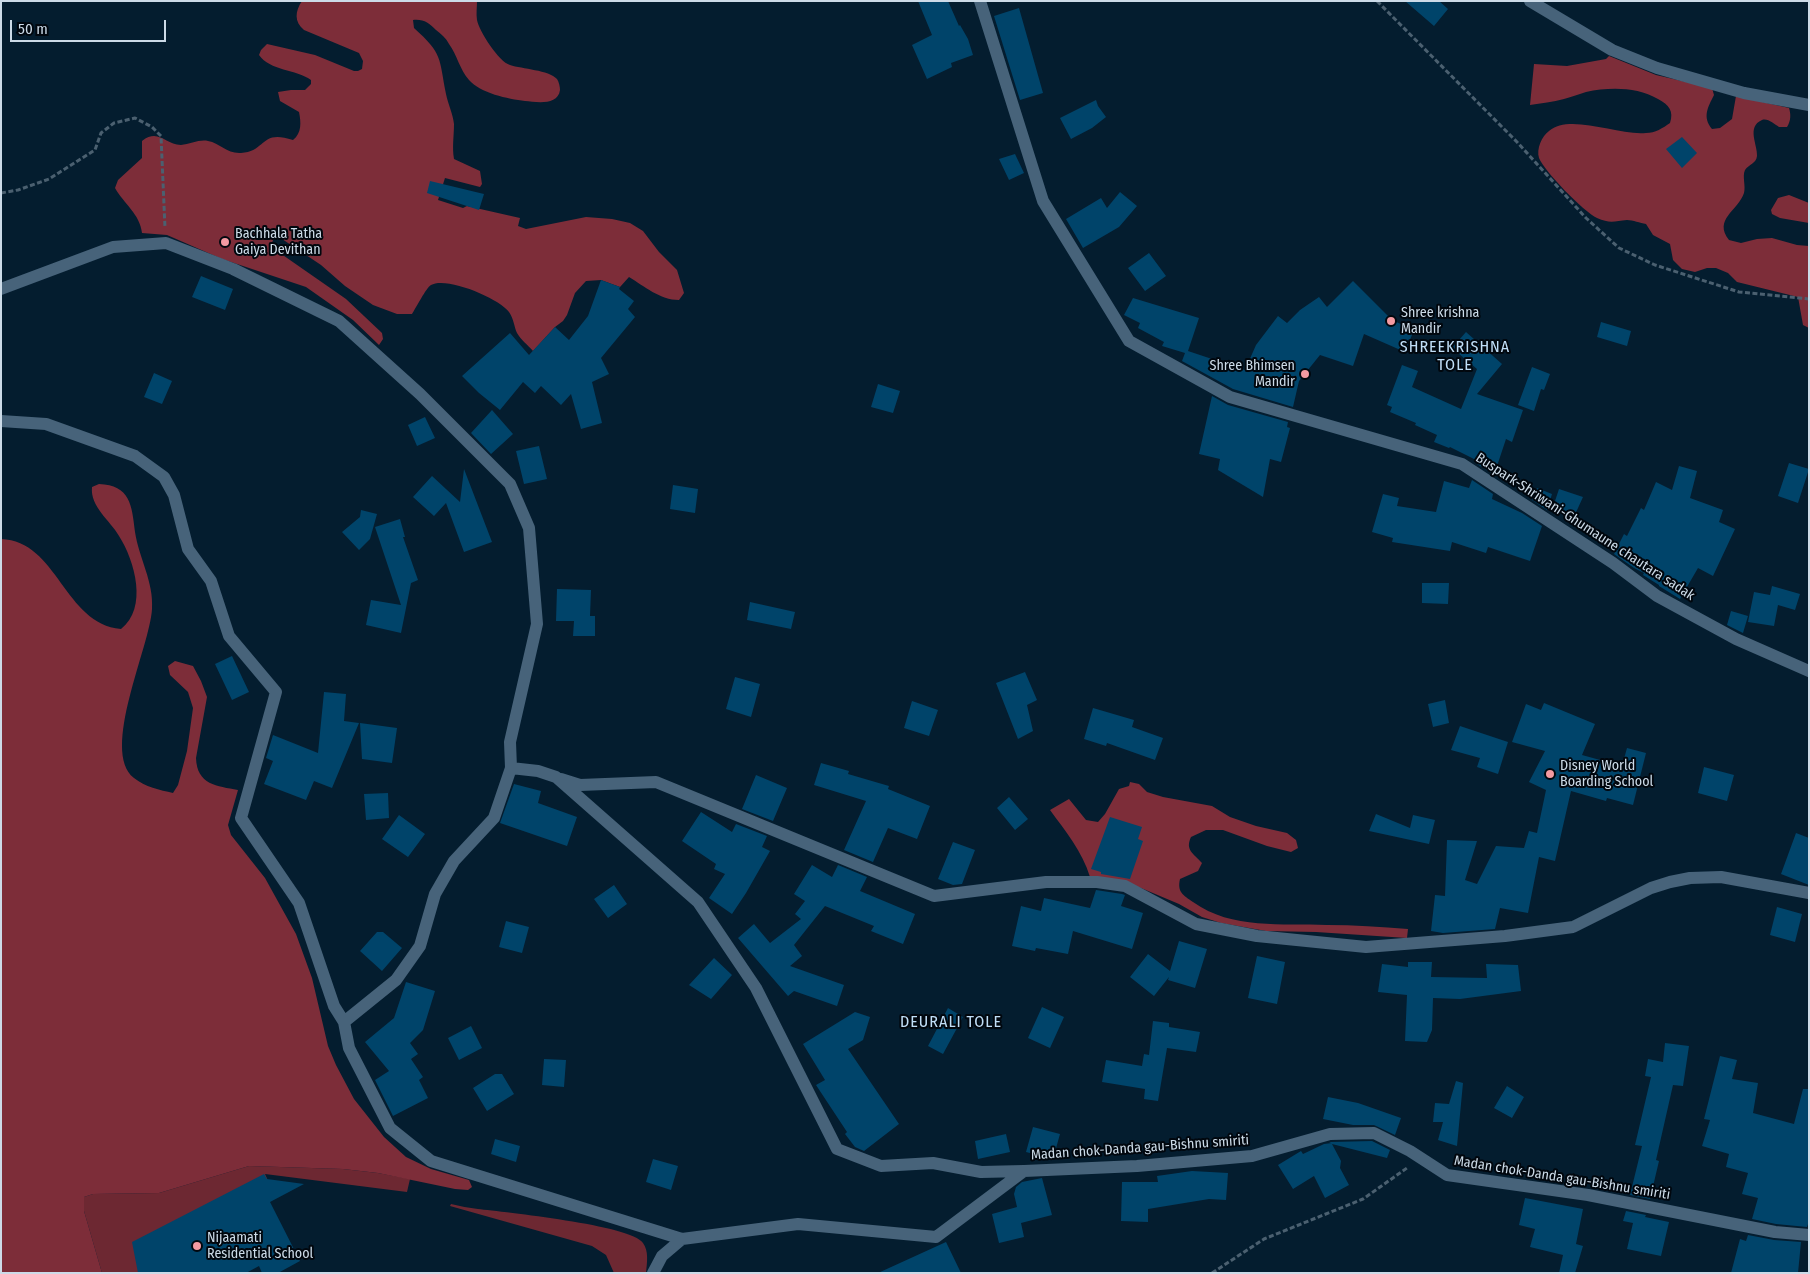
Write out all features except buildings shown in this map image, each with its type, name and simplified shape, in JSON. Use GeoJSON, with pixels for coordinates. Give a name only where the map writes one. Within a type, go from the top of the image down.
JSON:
{"type":"FeatureCollection","features":[{"type":"Feature","properties":{"kind":"street","name":"Buspark-Shriwani-Ghumaune chautara sadak"},"geometry":{"type":"LineString","coordinates":[[980,1],[1043,201],[1129,341],[1230,396],[1462,464],[1613,563],[1657,596],[1736,640],[1809,671]]}},
{"type":"Feature","properties":{"kind":"street"},"geometry":{"type":"LineString","coordinates":[[1530,1],[1612,50],[1657,68],[1744,93],[1809,105]]}},
{"type":"Feature","properties":{"kind":"street"},"geometry":{"type":"LineString","coordinates":[[1,289],[113,246],[166,244],[233,269],[339,321],[420,394],[510,484],[529,528],[537,624],[510,742],[512,768],[494,818],[454,862],[435,894],[420,946],[396,980],[344,1022]]}},
{"type":"Feature","properties":{"kind":"street"},"geometry":{"type":"LineString","coordinates":[[1,421],[46,424],[134,456],[164,477],[174,495],[188,548],[211,581],[229,636],[276,692],[241,818],[299,903],[334,1006],[344,1022],[349,1048],[390,1128],[431,1161],[682,1239],[798,1224],[936,1236],[1024,1171]]}},
{"type":"Feature","properties":{"kind":"street"},"geometry":{"type":"LineString","coordinates":[[512,768],[538,771],[580,785],[656,782],[934,896],[1046,882],[1097,882],[1125,886],[1196,924],[1257,936],[1366,947],[1505,936],[1573,927],[1651,888],[1690,878],[1721,877],[1809,893]]}},
{"type":"Feature","properties":{"kind":"street","name":"Madan chok-Danda gau-Bishnu smiriti"},"geometry":{"type":"LineString","coordinates":[[556,777],[698,902],[756,988],[837,1149],[881,1166],[933,1163],[981,1172],[1137,1166],[1252,1156],[1330,1134],[1374,1133],[1410,1151],[1447,1175],[1588,1195],[1775,1232],[1809,1235]]}},
{"type":"Feature","properties":{"kind":"street"},"geometry":{"type":"LineString","coordinates":[[653,1273],[662,1256],[682,1239]]}},
{"type":"Feature","properties":{"kind":"path"},"geometry":{"type":"LineString","coordinates":[[1377,1],[1517,142],[1586,218],[1619,248],[1655,265],[1739,292],[1809,299]]}},
{"type":"Feature","properties":{"kind":"path"},"geometry":{"type":"LineString","coordinates":[[1,193],[18,190],[49,179],[95,150],[101,133],[114,123],[135,118],[152,127],[161,136],[166,244]]}},
{"type":"Feature","properties":{"kind":"path"},"geometry":{"type":"LineString","coordinates":[[1212,1273],[1264,1239],[1363,1199],[1408,1168],[1410,1151]]}},
{"type":"Feature","properties":{"kind":"shaded area"},"geometry":{"type":"Polygon","coordinates":[[[302,1],[477,1],[479,25],[490,46],[500,58],[510,65],[553,76],[558,80],[560,90],[555,99],[540,102],[511,99],[495,95],[480,88],[474,85],[466,76],[452,48],[443,36],[426,22],[413,20],[414,28],[430,44],[438,57],[453,116],[454,159],[480,171],[482,184],[480,187],[445,178],[438,200],[463,208],[467,206],[520,218],[518,226],[526,229],[586,217],[612,219],[630,223],[643,231],[659,252],[677,270],[684,293],[679,300],[665,298],[629,277],[620,287],[601,280],[586,281],[575,293],[563,321],[533,351],[520,338],[509,312],[503,306],[484,295],[460,286],[438,283],[429,287],[412,314],[397,314],[373,305],[345,286],[321,265],[282,239],[274,238],[271,245],[277,251],[346,299],[382,333],[383,339],[379,345],[353,320],[306,287],[222,259],[167,235],[142,233],[141,226],[135,215],[115,188],[118,180],[142,158],[142,141],[148,137],[158,137],[181,145],[198,141],[212,142],[232,152],[241,153],[255,149],[275,137],[293,140],[298,134],[299,112],[280,101],[278,92],[305,90],[311,84],[311,80],[305,76],[276,67],[264,60],[259,55],[267,44],[315,55],[354,71],[362,69],[363,61],[359,53],[304,30],[298,24],[298,9],[302,1]]]}},
{"type":"Feature","properties":{"kind":"shaded area"},"geometry":{"type":"Polygon","coordinates":[[[1609,56],[1656,75],[1712,88],[1714,95],[1708,108],[1707,120],[1712,129],[1720,128],[1732,119],[1736,96],[1789,108],[1790,118],[1787,127],[1779,127],[1766,120],[1757,123],[1754,136],[1757,156],[1754,162],[1745,170],[1744,193],[1728,215],[1724,226],[1729,240],[1741,243],[1772,238],[1797,245],[1809,246],[1809,328],[1803,325],[1798,297],[1737,282],[1728,273],[1716,268],[1707,268],[1695,272],[1682,269],[1673,260],[1670,244],[1653,235],[1646,224],[1629,220],[1609,222],[1597,218],[1574,200],[1542,164],[1538,154],[1540,143],[1546,133],[1558,126],[1569,124],[1595,126],[1635,133],[1649,133],[1670,123],[1671,112],[1665,104],[1650,95],[1632,90],[1595,90],[1560,100],[1530,105],[1534,64],[1567,66],[1606,59],[1609,56]]]}},
{"type":"Feature","properties":{"kind":"shaded area"},"geometry":{"type":"Polygon","coordinates":[[[1789,195],[1809,203],[1809,223],[1780,218],[1772,214],[1771,210],[1778,198],[1789,195]]]}},
{"type":"Feature","properties":{"kind":"shaded area"},"geometry":{"type":"Polygon","coordinates":[[[99,484],[117,488],[128,498],[152,599],[149,626],[124,723],[122,746],[125,765],[134,778],[143,784],[173,793],[178,785],[187,751],[193,708],[188,692],[170,675],[168,666],[175,661],[193,666],[207,697],[196,758],[197,767],[204,779],[210,783],[238,790],[228,825],[231,835],[265,878],[296,934],[312,978],[328,1046],[336,1065],[354,1099],[384,1137],[406,1157],[431,1169],[469,1180],[472,1187],[468,1190],[378,1173],[343,1169],[249,1166],[159,1193],[93,1194],[84,1197],[84,1211],[102,1273],[1,1273],[1,539],[20,543],[36,553],[86,613],[102,624],[121,629],[129,620],[134,609],[136,584],[134,571],[125,546],[94,501],[92,487],[99,484]]]}},
{"type":"Feature","properties":{"kind":"shaded area"},"geometry":{"type":"Polygon","coordinates":[[[1130,782],[1139,784],[1147,792],[1163,797],[1212,806],[1230,817],[1256,826],[1287,833],[1296,840],[1298,848],[1291,852],[1267,846],[1223,830],[1206,830],[1191,837],[1189,848],[1202,863],[1198,871],[1180,879],[1179,887],[1186,897],[1208,911],[1224,917],[1258,923],[1347,925],[1408,929],[1407,938],[1266,931],[1221,923],[1202,917],[1179,904],[1141,888],[1090,877],[1078,850],[1050,810],[1069,799],[1086,820],[1098,822],[1105,814],[1119,789],[1129,786],[1130,782]]]}},
{"type":"Feature","properties":{"kind":"shaded area"},"geometry":{"type":"Polygon","coordinates":[[[249,1166],[343,1169],[410,1179],[407,1192],[265,1174],[276,1198],[163,1256],[171,1273],[102,1273],[84,1211],[84,1197],[93,1194],[159,1193],[249,1166]]]}},
{"type":"Feature","properties":{"kind":"shaded area"},"geometry":{"type":"Polygon","coordinates":[[[451,1204],[566,1220],[634,1236],[643,1243],[646,1250],[646,1273],[614,1273],[606,1255],[592,1246],[450,1206],[451,1204]]]}},
{"type":"Feature","properties":{"kind":"place","name":"Bachhala Tatha Gaiya Devithan"},"geometry":{"type":"Point","coordinates":[225,242]}},
{"type":"Feature","properties":{"kind":"place","name":"Shree krishna Mandir"},"geometry":{"type":"Point","coordinates":[1391,321]}},
{"type":"Feature","properties":{"kind":"place","name":"Shree Bhimsen Mandir"},"geometry":{"type":"Point","coordinates":[1305,374]}},
{"type":"Feature","properties":{"kind":"place","name":"Disney World Boarding School"},"geometry":{"type":"Point","coordinates":[1550,774]}},
{"type":"Feature","properties":{"kind":"place","name":"Nijaamati Residential School"},"geometry":{"type":"Point","coordinates":[197,1246]}},
{"type":"Feature","properties":{"kind":"district","name":"SHREEKRISHNA TOLE"},"geometry":{"type":"Point","coordinates":[1455,357]}},
{"type":"Feature","properties":{"kind":"district","name":"DEURALI TOLE"},"geometry":{"type":"Point","coordinates":[951,1023]}}]}
